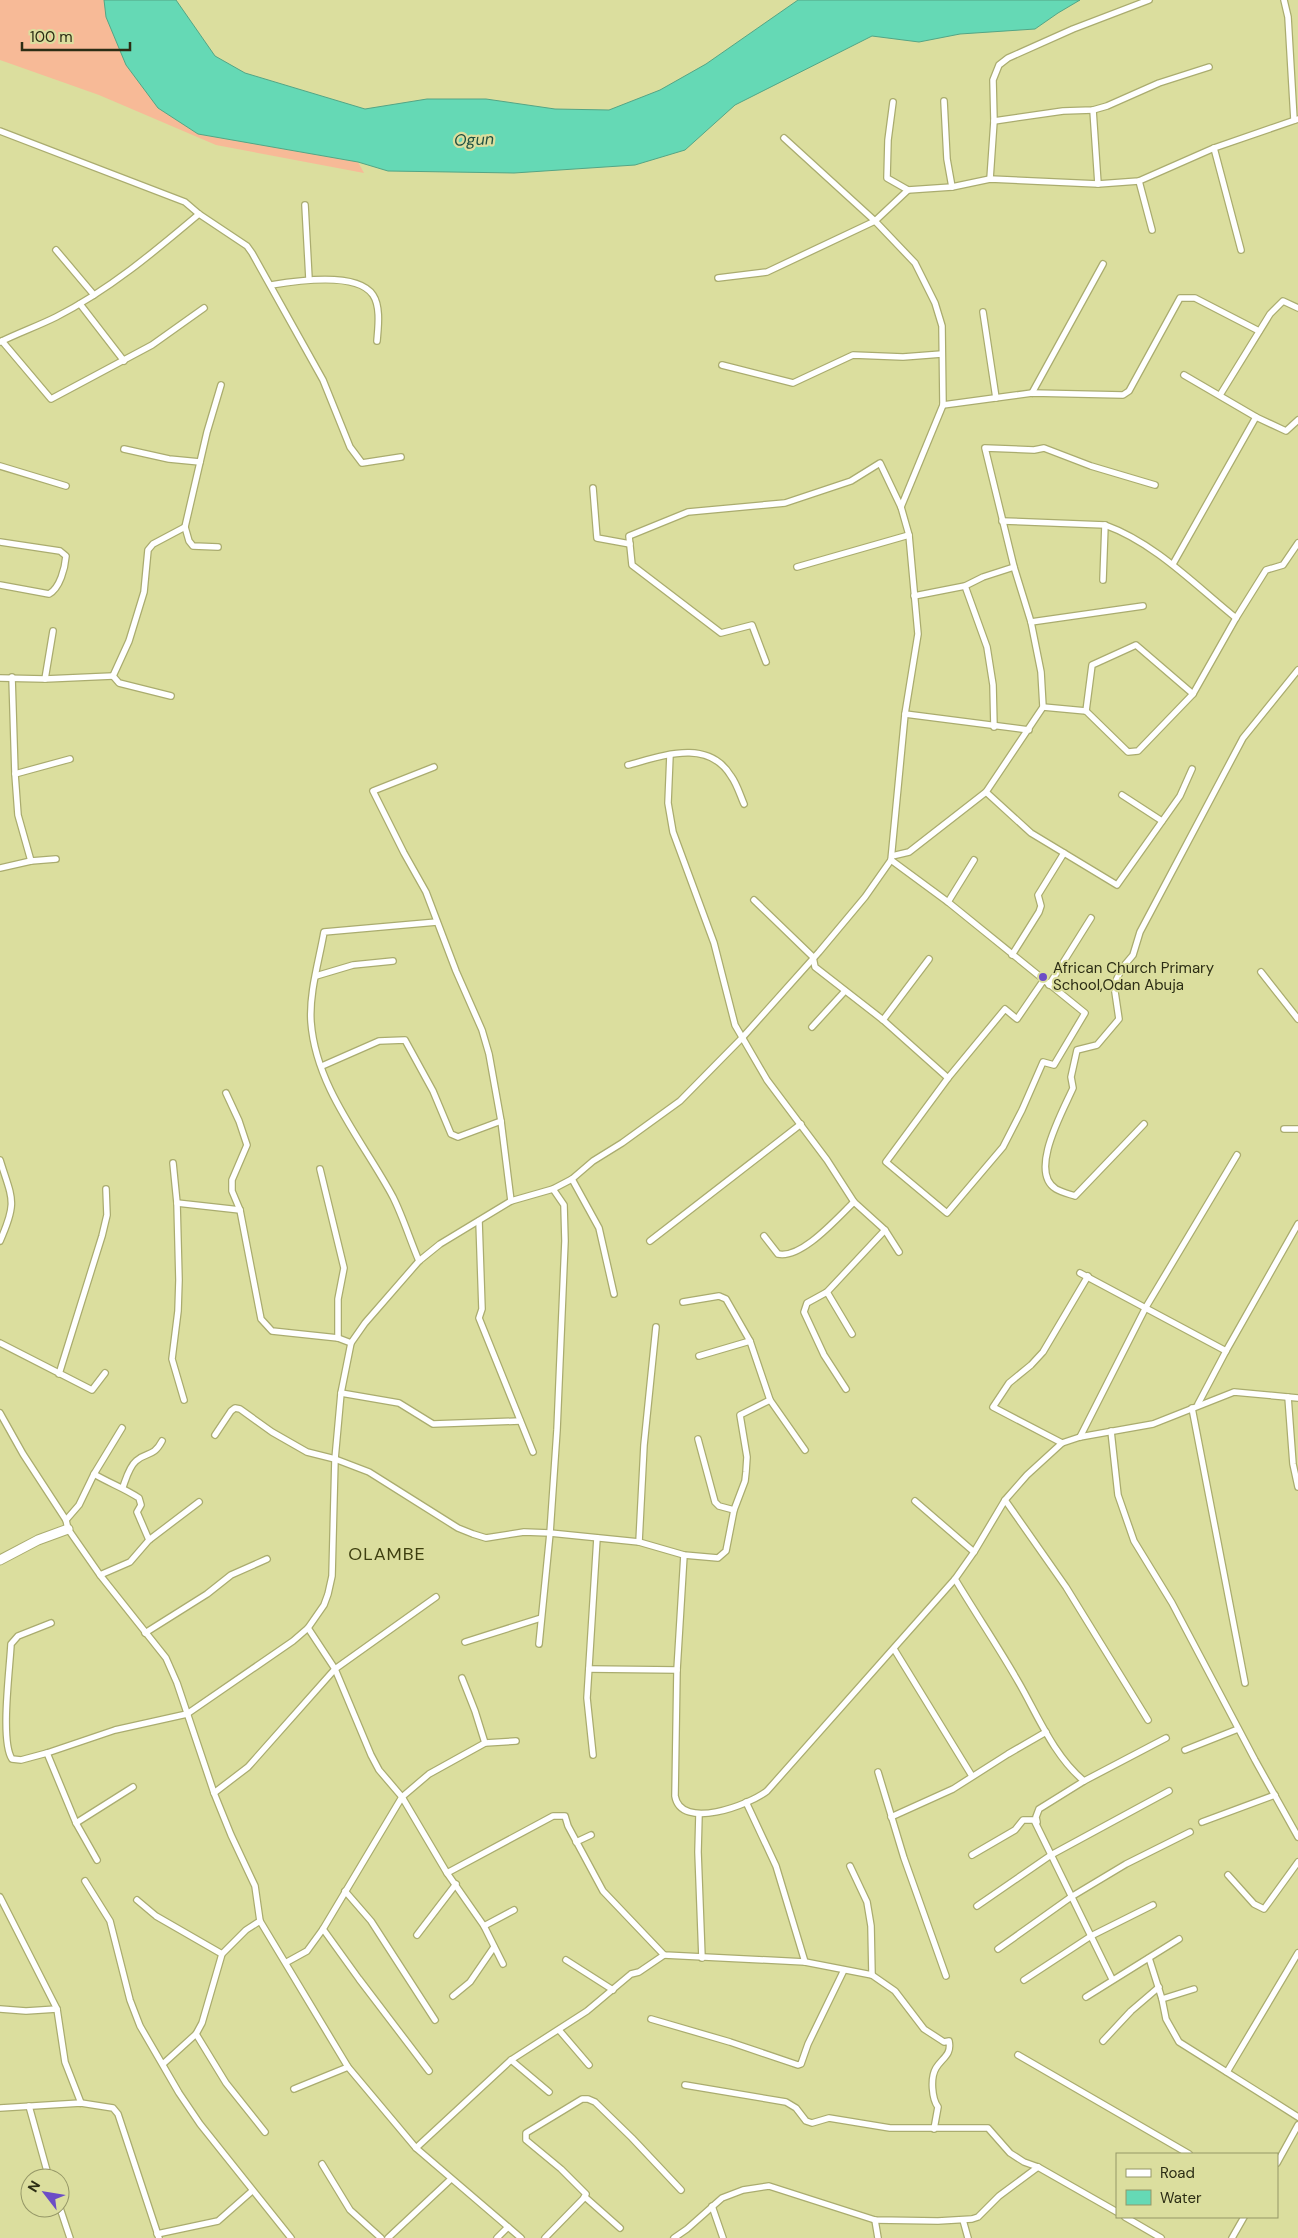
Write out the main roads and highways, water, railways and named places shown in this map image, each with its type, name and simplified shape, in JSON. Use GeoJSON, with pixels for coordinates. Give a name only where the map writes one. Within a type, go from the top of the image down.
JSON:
{"type":"FeatureCollection","features":[{"type":"Feature","properties":{"kind":"water","name":"Ogun"},"geometry":{"type":"Polygon","coordinates":[[[104,0],[176,0],[215,56],[245,73],[365,109],[427,99],[486,99],[555,109],[609,110],[660,90],[706,64],[798,0],[1080,0],[1035,29],[960,34],[919,42],[872,36],[735,105],[685,150],[635,165],[514,173],[388,171],[358,162],[198,134],[158,108],[126,65],[106,17],[104,0]]]}},
{"type":"Feature","properties":{"kind":"place","name":"African Church Primary School,Odan Abuja"},"geometry":{"type":"Point","coordinates":[1043,977]}},
{"type":"Feature","properties":{"kind":"district","name":"OLAMBE"},"geometry":{"type":"Point","coordinates":[387,1554]}}]}
